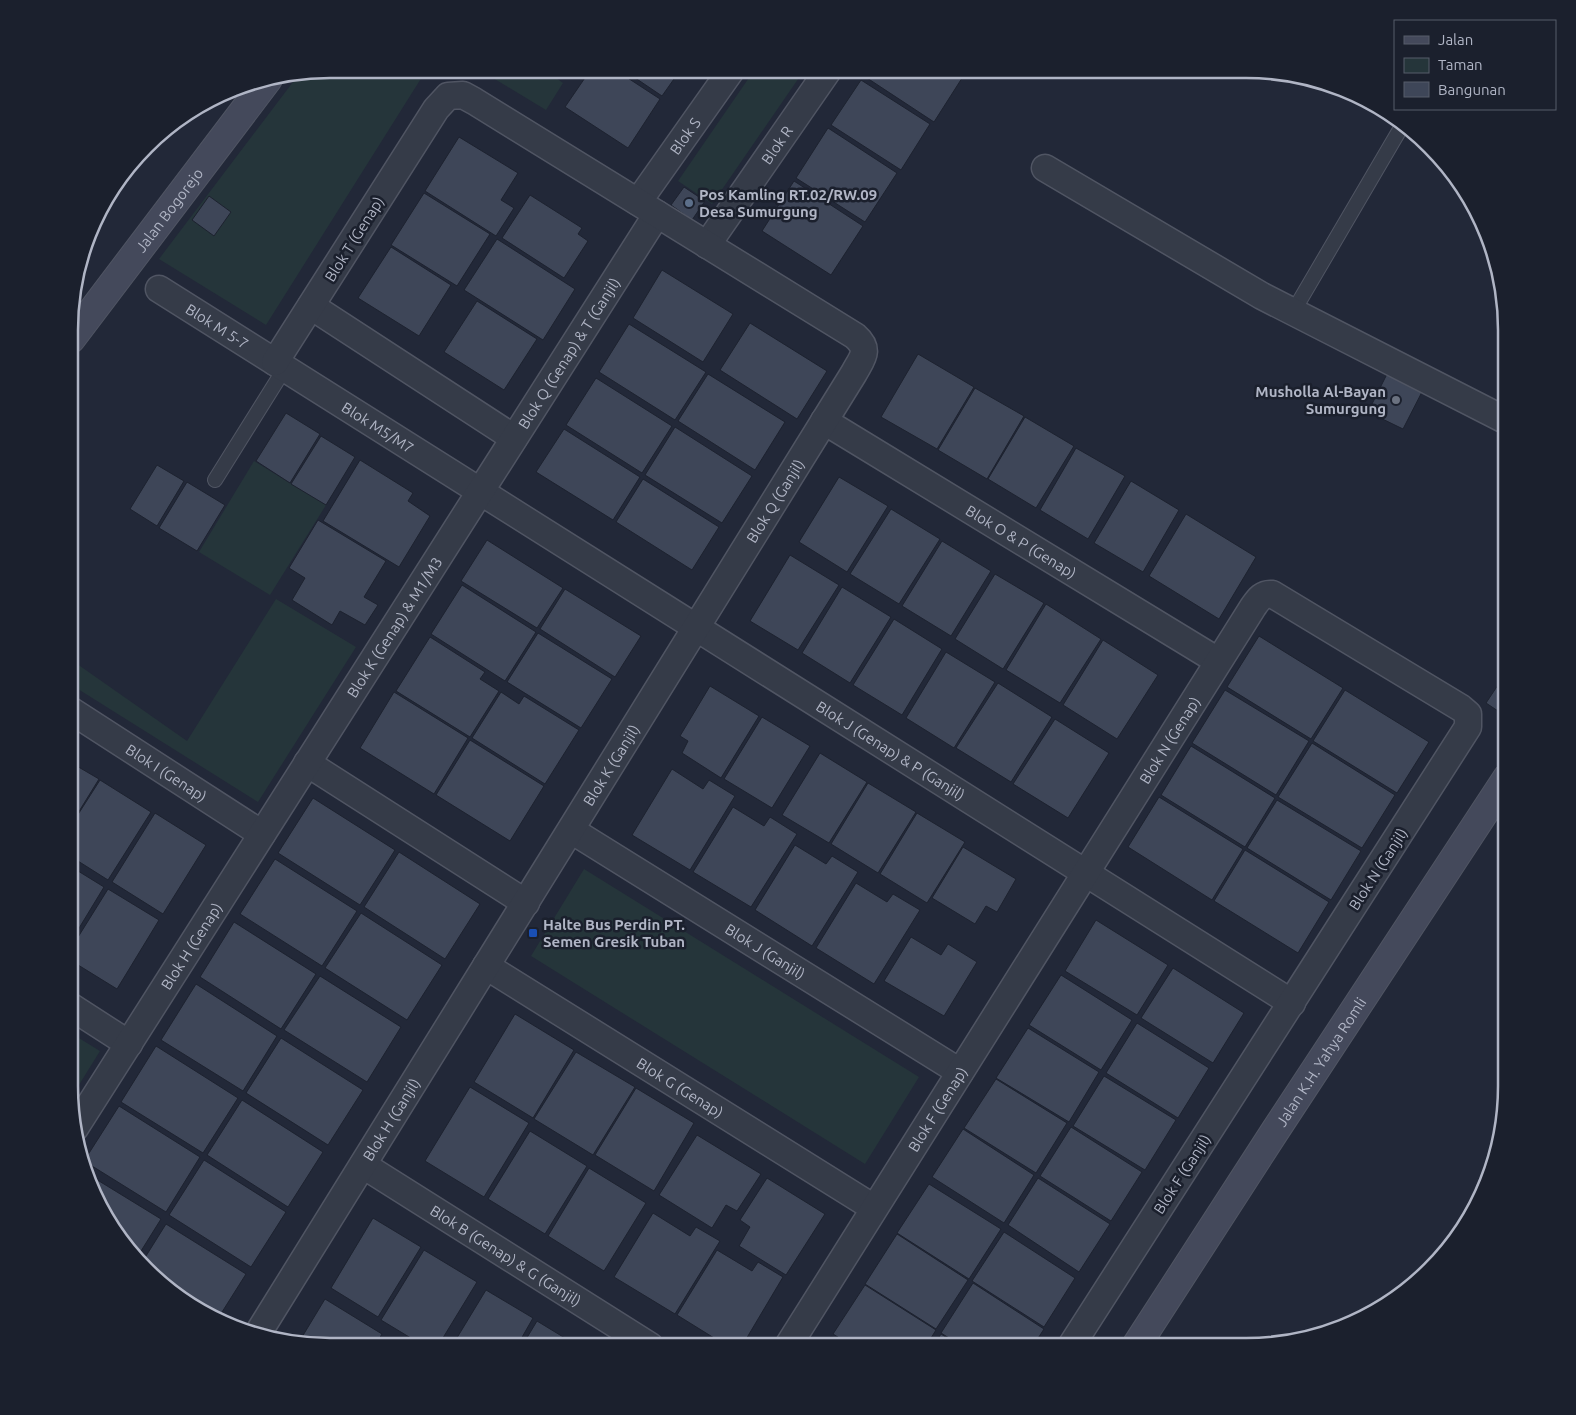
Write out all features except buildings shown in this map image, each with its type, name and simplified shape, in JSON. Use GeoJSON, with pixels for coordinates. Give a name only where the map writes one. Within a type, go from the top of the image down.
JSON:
{"type":"FeatureCollection","features":[{"type":"Feature","properties":{"kind":"street","name":"Blok S"},"geometry":{"type":"LineString","coordinates":[[647,208],[727,77]]}},
{"type":"Feature","properties":{"kind":"street","name":"Blok R"},"geometry":{"type":"LineString","coordinates":[[707,245],[823,77]]}},
{"type":"Feature","properties":{"kind":"street","name":"Jalan Bogorejo"},"geometry":{"type":"LineString","coordinates":[[78,330],[262,87]]}},
{"type":"Feature","properties":{"kind":"street","name":"Blok T (Genap)"},"geometry":{"type":"LineString","coordinates":[[280,365],[311,306],[432,116],[448,96],[463,96],[647,208]]}},
{"type":"Feature","properties":{"kind":"street"},"geometry":{"type":"LineString","coordinates":[[1045,168],[1234,280],[1498,416]]}},
{"type":"Feature","properties":{"kind":"street"},"geometry":{"type":"LineString","coordinates":[[647,208],[707,245]]}},
{"type":"Feature","properties":{"kind":"street","name":"Blok Q (Genap) & T (Ganjil)"},"geometry":{"type":"LineString","coordinates":[[480,491],[514,438],[647,208]]}},
{"type":"Feature","properties":{"kind":"street","name":"Blok Q (Ganjil)"},"geometry":{"type":"LineString","coordinates":[[696,628],[854,373],[863,357],[864,347],[861,341],[707,245]]}},
{"type":"Feature","properties":{"kind":"street","name":"Blok M 5-7"},"geometry":{"type":"LineString","coordinates":[[159,289],[280,365]]}},
{"type":"Feature","properties":{"kind":"street"},"geometry":{"type":"LineString","coordinates":[[311,306],[514,438]]}},
{"type":"Feature","properties":{"kind":"street","name":"Blok M5/M7"},"geometry":{"type":"LineString","coordinates":[[280,365],[696,628]]}},
{"type":"Feature","properties":{"kind":"street","name":"Blok O & P (Genap)"},"geometry":{"type":"LineString","coordinates":[[824,421],[1218,661]]}},
{"type":"Feature","properties":{"kind":"street","name":"Blok K (Genap) & M1/M3"},"geometry":{"type":"LineString","coordinates":[[307,763],[480,491]]}},
{"type":"Feature","properties":{"kind":"street","name":"Blok N (Genap)"},"geometry":{"type":"LineString","coordinates":[[1085,872],[1218,661],[1253,607],[1263,595],[1276,596],[1453,703],[1468,714],[1469,724],[1464,736]]}},
{"type":"Feature","properties":{"kind":"street","name":"Blok K (Ganjil)"},"geometry":{"type":"LineString","coordinates":[[526,902],[696,628]]}},
{"type":"Feature","properties":{"kind":"street","name":"Blok J (Genap) & P (Ganjil)"},"geometry":{"type":"LineString","coordinates":[[696,628],[1292,1003]]}},
{"type":"Feature","properties":{"kind":"street","name":"Blok I (Genap)"},"geometry":{"type":"LineString","coordinates":[[78,715],[262,834]]}},
{"type":"Feature","properties":{"kind":"street","name":"Blok N (Ganjil)"},"geometry":{"type":"LineString","coordinates":[[1292,1003],[1464,736]]}},
{"type":"Feature","properties":{"kind":"street"},"geometry":{"type":"LineString","coordinates":[[307,763],[526,902]]}},
{"type":"Feature","properties":{"kind":"street","name":"Blok H (Genap)"},"geometry":{"type":"LineString","coordinates":[[80,1120],[307,763]]}},
{"type":"Feature","properties":{"kind":"street","name":"Jalan K.H. Yahya Romli"},"geometry":{"type":"LineString","coordinates":[[1141,1338],[1498,792]]}},
{"type":"Feature","properties":{"kind":"street","name":"Blok J (Ganjil)"},"geometry":{"type":"LineString","coordinates":[[570,830],[960,1072]]}},
{"type":"Feature","properties":{"kind":"street","name":"Blok F (Genap)"},"geometry":{"type":"LineString","coordinates":[[793,1338],[1085,872]]}},
{"type":"Feature","properties":{"kind":"street","name":"Blok H (Ganjil)"},"geometry":{"type":"LineString","coordinates":[[261,1328],[526,902]]}},
{"type":"Feature","properties":{"kind":"street","name":"Blok G (Genap)"},"geometry":{"type":"LineString","coordinates":[[486,966],[874,1208]]}},
{"type":"Feature","properties":{"kind":"street","name":"Blok F (Ganjil)"},"geometry":{"type":"LineString","coordinates":[[1076,1338],[1292,1003]]}},
{"type":"Feature","properties":{"kind":"street"},"geometry":{"type":"LineString","coordinates":[[78,1011],[129,1044]]}},
{"type":"Feature","properties":{"kind":"street","name":"Blok B (Genap) & G (Ganjil)"},"geometry":{"type":"LineString","coordinates":[[363,1165],[637,1338]]}},
{"type":"Feature","properties":{"kind":"lane"},"geometry":{"type":"LineString","coordinates":[[1293,312],[1400,130]]}},
{"type":"Feature","properties":{"kind":"lane"},"geometry":{"type":"LineString","coordinates":[[215,480],[280,365]]}},
{"type":"Feature","properties":{"kind":"green space"},"geometry":{"type":"Polygon","coordinates":[[[330,77],[422,77],[266,325],[159,259],[294,80],[330,77]]]}},
{"type":"Feature","properties":{"kind":"green space"},"geometry":{"type":"Polygon","coordinates":[[[491,77],[555,77],[563,83],[546,110],[491,77]]]}},
{"type":"Feature","properties":{"kind":"green space"},"geometry":{"type":"Polygon","coordinates":[[[750,77],[799,77],[712,204],[678,181],[750,77]]]}},
{"type":"Feature","properties":{"kind":"green space"},"geometry":{"type":"Polygon","coordinates":[[[254,461],[326,505],[270,595],[199,552],[254,461]]]}},
{"type":"Feature","properties":{"kind":"green space"},"geometry":{"type":"Polygon","coordinates":[[[276,599],[356,647],[258,802],[78,689],[78,665],[187,741],[276,599]]]}},
{"type":"Feature","properties":{"kind":"green space"},"geometry":{"type":"Polygon","coordinates":[[[584,869],[919,1077],[865,1164],[531,956],[584,869]]]}},
{"type":"Feature","properties":{"kind":"green space"},"geometry":{"type":"Polygon","coordinates":[[[78,1038],[100,1051],[78,1086],[78,1038]]]}},
{"type":"Feature","properties":{"kind":"place","name":"Pos Kamling RT.02/RW.09 Desa Sumurgung"},"geometry":{"type":"Point","coordinates":[689,203]}},
{"type":"Feature","properties":{"kind":"place","name":"Musholla Al-Bayan Sumurgung"},"geometry":{"type":"Point","coordinates":[1396,400]}},
{"type":"Feature","properties":{"kind":"place","name":"Halte Bus Perdin PT. Semen Gresik Tuban"},"geometry":{"type":"Point","coordinates":[533,933]}}]}
